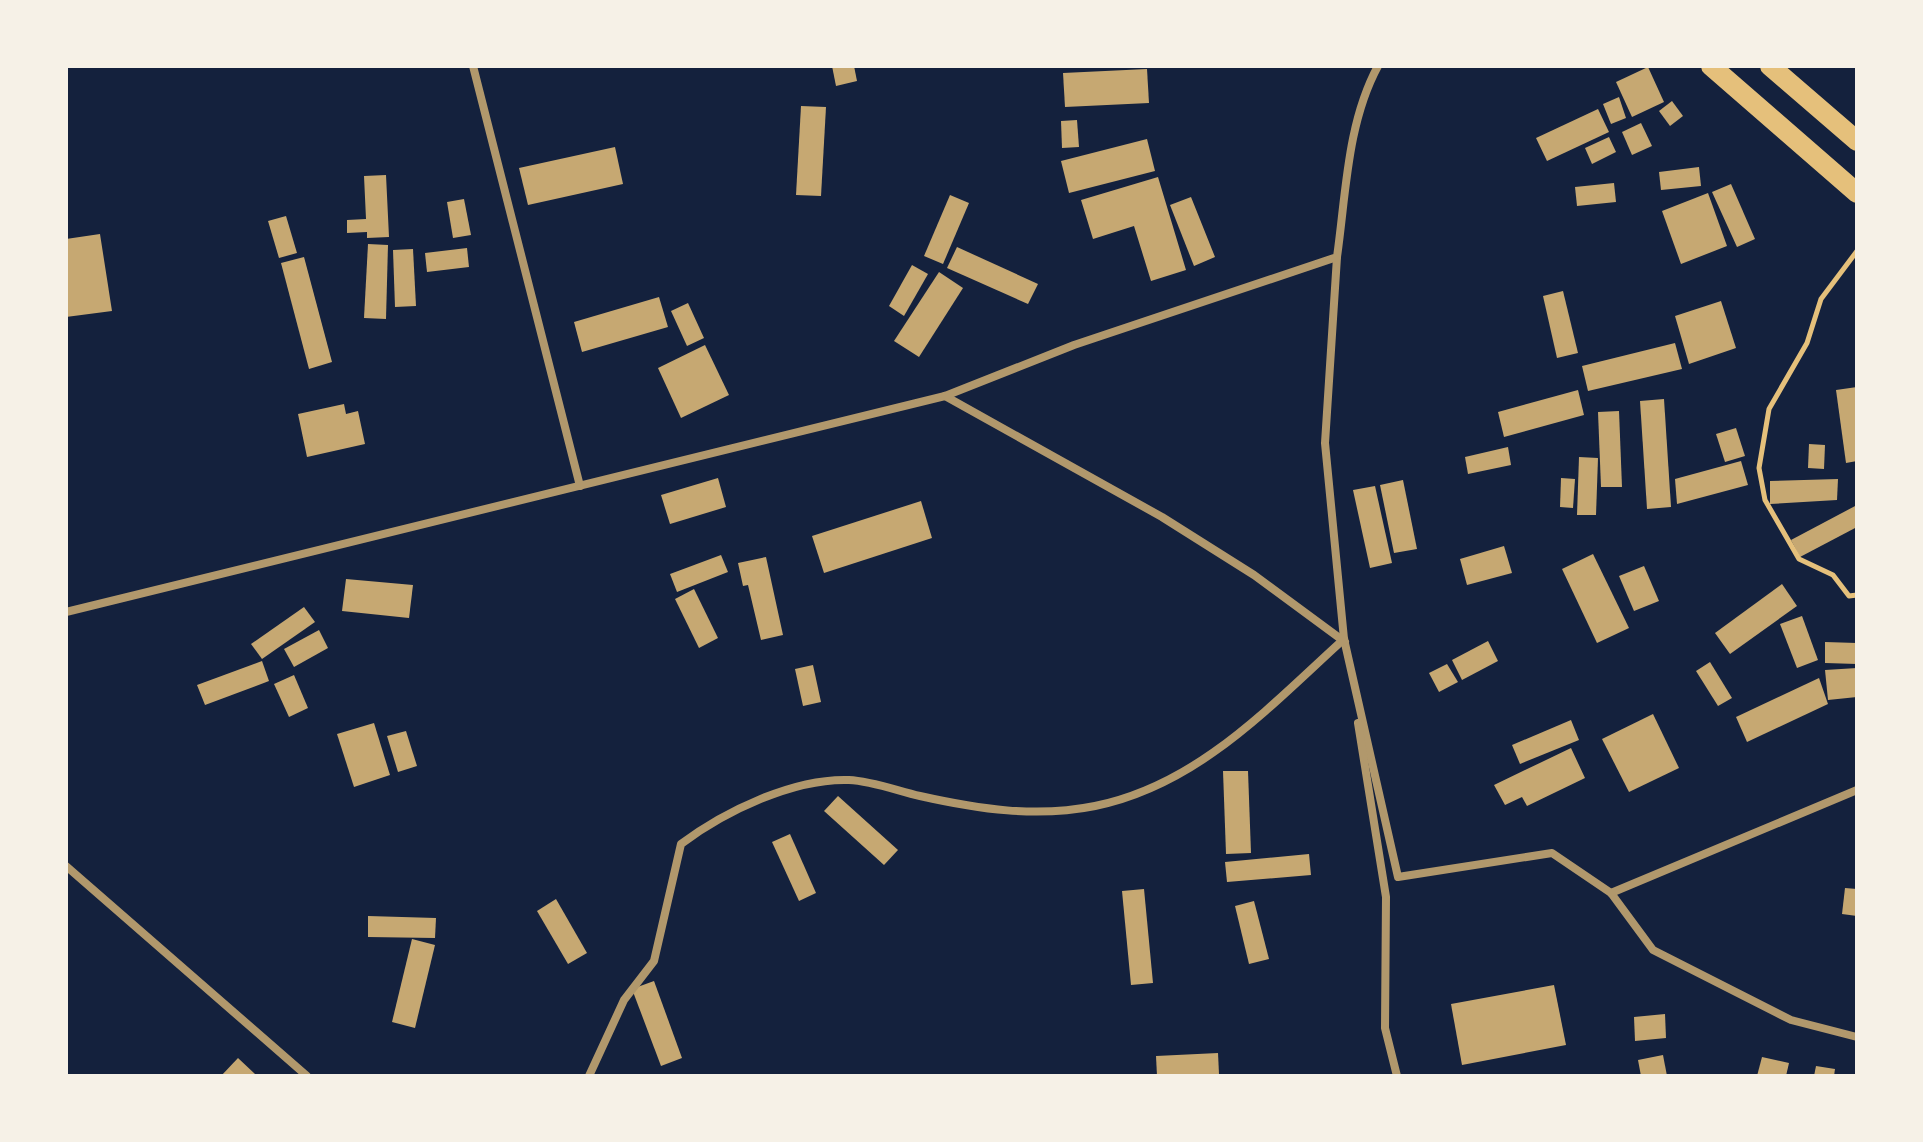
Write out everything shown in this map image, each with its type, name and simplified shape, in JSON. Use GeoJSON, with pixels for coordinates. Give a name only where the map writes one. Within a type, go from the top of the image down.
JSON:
{"type":"FeatureCollection","features":[{"type":"Feature","properties":{"kind":"main road"},"geometry":{"type":"LineString","coordinates":[[1711,66],[1857,193]]}},
{"type":"Feature","properties":{"kind":"main road"},"geometry":{"type":"LineString","coordinates":[[1770,66],[1857,141]]}},
{"type":"Feature","properties":{"kind":"street"},"geometry":{"type":"LineString","coordinates":[[473,66],[580,486]]}},
{"type":"Feature","properties":{"kind":"street"},"geometry":{"type":"LineString","coordinates":[[1378,66],[1364,91],[1354,136],[1337,257],[1325,443],[1344,639],[1386,897],[1385,1028],[1397,1076]]}},
{"type":"Feature","properties":{"kind":"street"},"geometry":{"type":"LineString","coordinates":[[66,612],[945,396],[1074,345],[1337,257]]}},
{"type":"Feature","properties":{"kind":"street"},"geometry":{"type":"LineString","coordinates":[[945,396],[1162,517],[1344,639],[1398,877],[1552,853],[1611,893],[1653,950],[1791,1020],[1857,1037]]}},
{"type":"Feature","properties":{"kind":"street"},"geometry":{"type":"LineString","coordinates":[[589,1076],[624,1000],[654,961],[681,844],[704,826],[800,783],[851,780],[940,801],[1034,815],[1096,806],[1159,786],[1215,755],[1344,639]]}},
{"type":"Feature","properties":{"kind":"street"},"geometry":{"type":"LineString","coordinates":[[1611,893],[1857,790]]}},
{"type":"Feature","properties":{"kind":"street"},"geometry":{"type":"LineString","coordinates":[[66,866],[307,1076]]}},
{"type":"Feature","properties":{"kind":"path"},"geometry":{"type":"LineString","coordinates":[[1857,251],[1821,299],[1807,343],[1769,409],[1759,468],[1765,500],[1799,559],[1833,575],[1849,596],[1857,595]]}},
{"type":"Feature","properties":{"kind":"building"},"geometry":{"type":"Polygon","coordinates":[[[832,66],[854,66],[857,81],[836,86],[832,66]]]}},
{"type":"Feature","properties":{"kind":"building"},"geometry":{"type":"Polygon","coordinates":[[[1648,67],[1664,102],[1632,117],[1616,82],[1648,67]]]}},
{"type":"Feature","properties":{"kind":"building"},"geometry":{"type":"Polygon","coordinates":[[[1147,69],[1149,103],[1065,107],[1063,73],[1147,69]]]}},
{"type":"Feature","properties":{"kind":"building"},"geometry":{"type":"Polygon","coordinates":[[[1619,97],[1626,118],[1611,124],[1603,104],[1619,97]]]}},
{"type":"Feature","properties":{"kind":"building"},"geometry":{"type":"Polygon","coordinates":[[[1672,101],[1683,116],[1670,126],[1659,111],[1672,101]]]}},
{"type":"Feature","properties":{"kind":"building"},"geometry":{"type":"Polygon","coordinates":[[[801,106],[826,107],[821,196],[796,195],[801,106]]]}},
{"type":"Feature","properties":{"kind":"building"},"geometry":{"type":"Polygon","coordinates":[[[1598,109],[1609,132],[1547,161],[1536,138],[1598,109]]]}},
{"type":"Feature","properties":{"kind":"building"},"geometry":{"type":"Polygon","coordinates":[[[1077,120],[1079,147],[1062,148],[1061,121],[1077,120]]]}},
{"type":"Feature","properties":{"kind":"building"},"geometry":{"type":"Polygon","coordinates":[[[1641,123],[1652,146],[1632,155],[1622,132],[1641,123]]]}},
{"type":"Feature","properties":{"kind":"building"},"geometry":{"type":"Polygon","coordinates":[[[1609,137],[1616,152],[1592,164],[1585,148],[1609,137]]]}},
{"type":"Feature","properties":{"kind":"building"},"geometry":{"type":"Polygon","coordinates":[[[1147,139],[1155,171],[1069,193],[1061,161],[1147,139]]]}},
{"type":"Feature","properties":{"kind":"building"},"geometry":{"type":"Polygon","coordinates":[[[615,147],[623,184],[528,205],[519,168],[615,147]]]}},
{"type":"Feature","properties":{"kind":"building"},"geometry":{"type":"Polygon","coordinates":[[[1699,167],[1701,186],[1661,190],[1659,172],[1699,167]]]}},
{"type":"Feature","properties":{"kind":"building"},"geometry":{"type":"Polygon","coordinates":[[[386,175],[389,237],[367,238],[367,232],[347,233],[347,220],[366,219],[364,176],[386,175]]]}},
{"type":"Feature","properties":{"kind":"building"},"geometry":{"type":"Polygon","coordinates":[[[1158,177],[1186,270],[1151,281],[1134,226],[1093,239],[1081,200],[1158,177]]]}},
{"type":"Feature","properties":{"kind":"building"},"geometry":{"type":"Polygon","coordinates":[[[1614,183],[1616,202],[1577,206],[1575,187],[1614,183]]]}},
{"type":"Feature","properties":{"kind":"building"},"geometry":{"type":"Polygon","coordinates":[[[1731,184],[1755,239],[1737,247],[1712,192],[1731,184]]]}},
{"type":"Feature","properties":{"kind":"building"},"geometry":{"type":"Polygon","coordinates":[[[1708,193],[1727,246],[1681,264],[1662,211],[1708,193]]]}},
{"type":"Feature","properties":{"kind":"building"},"geometry":{"type":"Polygon","coordinates":[[[950,195],[969,203],[943,264],[924,256],[950,195]]]}},
{"type":"Feature","properties":{"kind":"building"},"geometry":{"type":"Polygon","coordinates":[[[1191,197],[1215,257],[1194,266],[1170,205],[1191,197]]]}},
{"type":"Feature","properties":{"kind":"building"},"geometry":{"type":"Polygon","coordinates":[[[464,199],[471,235],[453,238],[447,202],[464,199]]]}},
{"type":"Feature","properties":{"kind":"building"},"geometry":{"type":"Polygon","coordinates":[[[286,216],[297,253],[279,258],[268,221],[286,216]]]}},
{"type":"Feature","properties":{"kind":"building"},"geometry":{"type":"Polygon","coordinates":[[[100,234],[112,311],[66,317],[66,239],[100,234]]]}},
{"type":"Feature","properties":{"kind":"building"},"geometry":{"type":"Polygon","coordinates":[[[368,244],[388,245],[386,319],[364,318],[368,244]]]}},
{"type":"Feature","properties":{"kind":"building"},"geometry":{"type":"Polygon","coordinates":[[[957,247],[1038,284],[1028,304],[947,268],[957,247]]]}},
{"type":"Feature","properties":{"kind":"building"},"geometry":{"type":"Polygon","coordinates":[[[467,248],[469,267],[427,272],[425,253],[467,248]]]}},
{"type":"Feature","properties":{"kind":"building"},"geometry":{"type":"Polygon","coordinates":[[[413,249],[416,306],[395,307],[393,250],[413,249]]]}},
{"type":"Feature","properties":{"kind":"building"},"geometry":{"type":"Polygon","coordinates":[[[304,257],[332,362],[309,369],[281,263],[304,257]]]}},
{"type":"Feature","properties":{"kind":"building"},"geometry":{"type":"Polygon","coordinates":[[[912,265],[928,274],[904,316],[889,306],[912,265]]]}},
{"type":"Feature","properties":{"kind":"building"},"geometry":{"type":"Polygon","coordinates":[[[939,272],[963,288],[919,357],[894,341],[939,272]]]}},
{"type":"Feature","properties":{"kind":"building"},"geometry":{"type":"Polygon","coordinates":[[[1563,291],[1578,353],[1557,358],[1543,296],[1563,291]]]}},
{"type":"Feature","properties":{"kind":"building"},"geometry":{"type":"Polygon","coordinates":[[[659,297],[668,327],[582,352],[574,322],[659,297]]]}},
{"type":"Feature","properties":{"kind":"building"},"geometry":{"type":"Polygon","coordinates":[[[1721,301],[1736,348],[1689,364],[1675,316],[1721,301]]]}},
{"type":"Feature","properties":{"kind":"building"},"geometry":{"type":"Polygon","coordinates":[[[688,303],[704,338],[687,346],[671,311],[688,303]]]}},
{"type":"Feature","properties":{"kind":"building"},"geometry":{"type":"Polygon","coordinates":[[[1675,343],[1682,369],[1588,391],[1582,366],[1675,343]]]}},
{"type":"Feature","properties":{"kind":"building"},"geometry":{"type":"Polygon","coordinates":[[[705,345],[729,395],[681,418],[658,368],[705,345]]]}},
{"type":"Feature","properties":{"kind":"building"},"geometry":{"type":"Polygon","coordinates":[[[1857,387],[1857,461],[1846,463],[1836,390],[1857,387]]]}},
{"type":"Feature","properties":{"kind":"building"},"geometry":{"type":"Polygon","coordinates":[[[1578,390],[1584,415],[1504,437],[1498,412],[1578,390]]]}},
{"type":"Feature","properties":{"kind":"building"},"geometry":{"type":"Polygon","coordinates":[[[1664,399],[1671,507],[1647,509],[1640,401],[1664,399]]]}},
{"type":"Feature","properties":{"kind":"building"},"geometry":{"type":"Polygon","coordinates":[[[344,404],[346,414],[358,411],[365,444],[307,457],[298,414],[344,404]]]}},
{"type":"Feature","properties":{"kind":"building"},"geometry":{"type":"Polygon","coordinates":[[[1619,411],[1622,487],[1601,487],[1598,412],[1619,411]]]}},
{"type":"Feature","properties":{"kind":"building"},"geometry":{"type":"Polygon","coordinates":[[[1736,428],[1745,456],[1725,462],[1716,434],[1736,428]]]}},
{"type":"Feature","properties":{"kind":"building"},"geometry":{"type":"Polygon","coordinates":[[[1809,444],[1825,445],[1824,469],[1808,468],[1809,444]]]}},
{"type":"Feature","properties":{"kind":"building"},"geometry":{"type":"Polygon","coordinates":[[[1508,447],[1511,465],[1468,474],[1465,457],[1508,447]]]}},
{"type":"Feature","properties":{"kind":"building"},"geometry":{"type":"Polygon","coordinates":[[[1579,457],[1598,458],[1596,515],[1577,515],[1579,457]]]}},
{"type":"Feature","properties":{"kind":"building"},"geometry":{"type":"Polygon","coordinates":[[[1741,461],[1748,485],[1677,504],[1675,479],[1741,461]]]}},
{"type":"Feature","properties":{"kind":"building"},"geometry":{"type":"Polygon","coordinates":[[[718,478],[726,507],[670,524],[661,495],[718,478]]]}},
{"type":"Feature","properties":{"kind":"building"},"geometry":{"type":"Polygon","coordinates":[[[1561,478],[1575,479],[1573,508],[1560,507],[1561,478]]]}},
{"type":"Feature","properties":{"kind":"building"},"geometry":{"type":"Polygon","coordinates":[[[1838,479],[1837,500],[1770,504],[1770,481],[1838,479]]]}},
{"type":"Feature","properties":{"kind":"building"},"geometry":{"type":"Polygon","coordinates":[[[1403,480],[1417,549],[1394,553],[1380,485],[1403,480]]]}},
{"type":"Feature","properties":{"kind":"building"},"geometry":{"type":"Polygon","coordinates":[[[1375,486],[1392,563],[1370,568],[1353,490],[1375,486]]]}},
{"type":"Feature","properties":{"kind":"building"},"geometry":{"type":"Polygon","coordinates":[[[921,501],[932,538],[824,573],[812,536],[921,501]]]}},
{"type":"Feature","properties":{"kind":"building"},"geometry":{"type":"Polygon","coordinates":[[[1857,505],[1857,527],[1800,557],[1791,540],[1857,505]]]}},
{"type":"Feature","properties":{"kind":"building"},"geometry":{"type":"Polygon","coordinates":[[[1504,546],[1512,573],[1467,585],[1460,559],[1504,546]]]}},
{"type":"Feature","properties":{"kind":"building"},"geometry":{"type":"Polygon","coordinates":[[[1593,554],[1629,628],[1597,643],[1562,569],[1593,554]]]}},
{"type":"Feature","properties":{"kind":"building"},"geometry":{"type":"Polygon","coordinates":[[[721,555],[728,572],[677,592],[670,574],[721,555]]]}},
{"type":"Feature","properties":{"kind":"building"},"geometry":{"type":"Polygon","coordinates":[[[766,557],[783,635],[761,640],[748,585],[743,586],[738,563],[766,557]]]}},
{"type":"Feature","properties":{"kind":"building"},"geometry":{"type":"Polygon","coordinates":[[[1644,566],[1659,601],[1634,611],[1619,576],[1644,566]]]}},
{"type":"Feature","properties":{"kind":"building"},"geometry":{"type":"Polygon","coordinates":[[[346,579],[413,585],[409,618],[342,611],[346,579]]]}},
{"type":"Feature","properties":{"kind":"building"},"geometry":{"type":"Polygon","coordinates":[[[1782,584],[1797,606],[1730,654],[1715,633],[1782,584]]]}},
{"type":"Feature","properties":{"kind":"building"},"geometry":{"type":"Polygon","coordinates":[[[694,589],[718,638],[699,648],[675,599],[694,589]]]}},
{"type":"Feature","properties":{"kind":"building"},"geometry":{"type":"Polygon","coordinates":[[[304,607],[315,622],[262,659],[251,644],[304,607]]]}},
{"type":"Feature","properties":{"kind":"building"},"geometry":{"type":"Polygon","coordinates":[[[1802,616],[1818,660],[1797,668],[1780,624],[1802,616]]]}},
{"type":"Feature","properties":{"kind":"building"},"geometry":{"type":"Polygon","coordinates":[[[319,630],[328,648],[294,667],[284,649],[319,630]]]}},
{"type":"Feature","properties":{"kind":"building"},"geometry":{"type":"Polygon","coordinates":[[[1488,641],[1498,661],[1462,680],[1452,660],[1488,641]]]}},
{"type":"Feature","properties":{"kind":"building"},"geometry":{"type":"Polygon","coordinates":[[[1825,642],[1857,643],[1857,664],[1825,663],[1825,642]]]}},
{"type":"Feature","properties":{"kind":"building"},"geometry":{"type":"Polygon","coordinates":[[[262,661],[269,681],[205,705],[197,685],[262,661]]]}},
{"type":"Feature","properties":{"kind":"building"},"geometry":{"type":"Polygon","coordinates":[[[1710,662],[1732,698],[1718,706],[1696,671],[1710,662]]]}},
{"type":"Feature","properties":{"kind":"building"},"geometry":{"type":"Polygon","coordinates":[[[1447,664],[1458,682],[1439,692],[1429,673],[1447,664]]]}},
{"type":"Feature","properties":{"kind":"building"},"geometry":{"type":"Polygon","coordinates":[[[813,665],[821,702],[803,706],[795,669],[813,665]]]}},
{"type":"Feature","properties":{"kind":"building"},"geometry":{"type":"Polygon","coordinates":[[[1857,668],[1857,697],[1828,700],[1825,670],[1857,668]]]}},
{"type":"Feature","properties":{"kind":"building"},"geometry":{"type":"Polygon","coordinates":[[[294,675],[308,708],[289,717],[274,684],[294,675]]]}},
{"type":"Feature","properties":{"kind":"building"},"geometry":{"type":"Polygon","coordinates":[[[1819,678],[1828,704],[1747,742],[1736,717],[1819,678]]]}},
{"type":"Feature","properties":{"kind":"building"},"geometry":{"type":"Polygon","coordinates":[[[1653,714],[1679,768],[1629,792],[1602,739],[1653,714]]]}},
{"type":"Feature","properties":{"kind":"building"},"geometry":{"type":"Polygon","coordinates":[[[1571,720],[1579,740],[1520,764],[1512,745],[1571,720]]]}},
{"type":"Feature","properties":{"kind":"building"},"geometry":{"type":"Polygon","coordinates":[[[374,723],[390,775],[354,787],[337,734],[374,723]]]}},
{"type":"Feature","properties":{"kind":"building"},"geometry":{"type":"Polygon","coordinates":[[[406,731],[417,766],[398,772],[387,736],[406,731]]]}},
{"type":"Feature","properties":{"kind":"building"},"geometry":{"type":"Polygon","coordinates":[[[1571,748],[1585,778],[1527,806],[1522,797],[1505,805],[1494,785],[1571,748]]]}},
{"type":"Feature","properties":{"kind":"building"},"geometry":{"type":"Polygon","coordinates":[[[1223,771],[1248,771],[1251,853],[1226,854],[1223,771]]]}},
{"type":"Feature","properties":{"kind":"building"},"geometry":{"type":"Polygon","coordinates":[[[838,796],[898,850],[884,865],[824,811],[838,796]]]}},
{"type":"Feature","properties":{"kind":"building"},"geometry":{"type":"Polygon","coordinates":[[[790,834],[816,893],[799,901],[772,842],[790,834]]]}},
{"type":"Feature","properties":{"kind":"building"},"geometry":{"type":"Polygon","coordinates":[[[1309,854],[1311,875],[1227,882],[1225,862],[1309,854]]]}},
{"type":"Feature","properties":{"kind":"building"},"geometry":{"type":"Polygon","coordinates":[[[1845,888],[1857,889],[1857,916],[1842,914],[1845,888]]]}},
{"type":"Feature","properties":{"kind":"building"},"geometry":{"type":"Polygon","coordinates":[[[1144,889],[1153,983],[1131,985],[1122,891],[1144,889]]]}},
{"type":"Feature","properties":{"kind":"building"},"geometry":{"type":"Polygon","coordinates":[[[556,899],[587,953],[568,964],[537,911],[556,899]]]}},
{"type":"Feature","properties":{"kind":"building"},"geometry":{"type":"Polygon","coordinates":[[[1254,901],[1269,959],[1249,964],[1235,906],[1254,901]]]}},
{"type":"Feature","properties":{"kind":"building"},"geometry":{"type":"Polygon","coordinates":[[[368,916],[436,918],[435,938],[368,937],[368,916]]]}},
{"type":"Feature","properties":{"kind":"building"},"geometry":{"type":"Polygon","coordinates":[[[412,939],[435,945],[415,1028],[392,1022],[412,939]]]}},
{"type":"Feature","properties":{"kind":"building"},"geometry":{"type":"Polygon","coordinates":[[[654,981],[682,1058],[661,1066],[632,989],[654,981]]]}},
{"type":"Feature","properties":{"kind":"building"},"geometry":{"type":"Polygon","coordinates":[[[1554,985],[1566,1045],[1462,1065],[1451,1004],[1554,985]]]}},
{"type":"Feature","properties":{"kind":"building"},"geometry":{"type":"Polygon","coordinates":[[[1665,1014],[1666,1038],[1635,1041],[1634,1017],[1665,1014]]]}},
{"type":"Feature","properties":{"kind":"building"},"geometry":{"type":"Polygon","coordinates":[[[1218,1053],[1219,1074],[1157,1076],[1156,1056],[1218,1053]]]}},
{"type":"Feature","properties":{"kind":"building"},"geometry":{"type":"Polygon","coordinates":[[[1663,1055],[1667,1076],[1641,1076],[1638,1060],[1663,1055]]]}},
{"type":"Feature","properties":{"kind":"building"},"geometry":{"type":"Polygon","coordinates":[[[1762,1057],[1789,1063],[1786,1076],[1757,1076],[1762,1057]]]}},
{"type":"Feature","properties":{"kind":"building"},"geometry":{"type":"Polygon","coordinates":[[[238,1058],[255,1074],[221,1076],[238,1058]]]}},
{"type":"Feature","properties":{"kind":"building"},"geometry":{"type":"Polygon","coordinates":[[[1816,1066],[1835,1069],[1834,1076],[1814,1076],[1816,1066]]]}}]}
